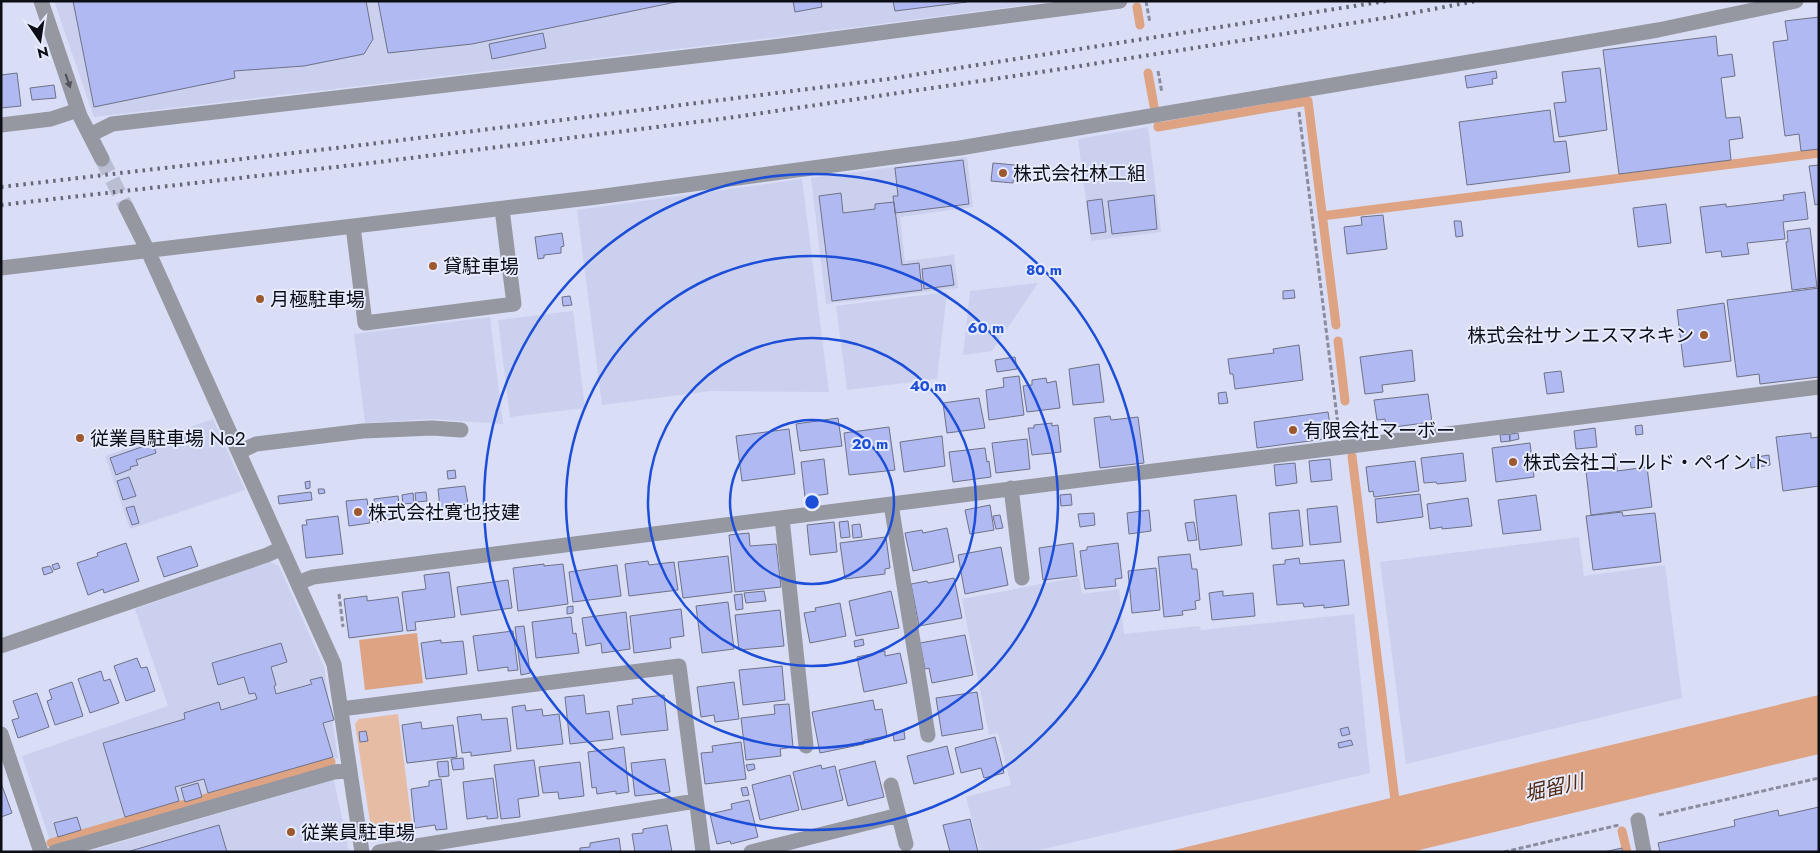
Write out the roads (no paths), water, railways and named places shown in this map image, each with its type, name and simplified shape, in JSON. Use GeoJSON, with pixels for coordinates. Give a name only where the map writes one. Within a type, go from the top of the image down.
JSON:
{"type":"FeatureCollection","features":[{"type":"Feature","properties":{"kind":"street"},"geometry":{"type":"LineString","coordinates":[[42,1],[78,110],[102,159]]}},
{"type":"Feature","properties":{"kind":"street"},"geometry":{"type":"LineString","coordinates":[[90,135],[112,124],[781,46],[1120,1]]}},
{"type":"Feature","properties":{"kind":"street"},"geometry":{"type":"LineString","coordinates":[[1,268],[502,208],[960,148],[1648,31],[1796,1]]}},
{"type":"Feature","properties":{"kind":"street"},"geometry":{"type":"LineString","coordinates":[[1,125],[51,119],[78,110]]}},
{"type":"Feature","properties":{"kind":"street"},"geometry":{"type":"LineString","coordinates":[[126,207],[148,250],[334,664],[362,852]]}},
{"type":"Feature","properties":{"kind":"street"},"geometry":{"type":"LineString","coordinates":[[353,226],[364,323],[514,304],[502,208]]}},
{"type":"Feature","properties":{"kind":"street"},"geometry":{"type":"LineString","coordinates":[[298,584],[313,577],[1819,387]]}},
{"type":"Feature","properties":{"kind":"street"},"geometry":{"type":"LineString","coordinates":[[239,452],[256,444],[363,431],[432,428],[461,430]]}},
{"type":"Feature","properties":{"kind":"street"},"geometry":{"type":"LineString","coordinates":[[1011,488],[1022,578]]}},
{"type":"Feature","properties":{"kind":"street"},"geometry":{"type":"LineString","coordinates":[[891,504],[928,735]]}},
{"type":"Feature","properties":{"kind":"street"},"geometry":{"type":"LineString","coordinates":[[782,518],[806,746]]}},
{"type":"Feature","properties":{"kind":"street"},"geometry":{"type":"LineString","coordinates":[[1,646],[267,555],[282,548]]}},
{"type":"Feature","properties":{"kind":"street"},"geometry":{"type":"LineString","coordinates":[[340,709],[679,666],[703,852]]}},
{"type":"Feature","properties":{"kind":"street"},"geometry":{"type":"LineString","coordinates":[[1,734],[42,852]]}},
{"type":"Feature","properties":{"kind":"street"},"geometry":{"type":"LineString","coordinates":[[56,852],[334,772],[350,770]]}},
{"type":"Feature","properties":{"kind":"street"},"geometry":{"type":"LineString","coordinates":[[891,785],[906,844]]}},
{"type":"Feature","properties":{"kind":"street"},"geometry":{"type":"LineString","coordinates":[[379,852],[696,801]]}},
{"type":"Feature","properties":{"kind":"street"},"geometry":{"type":"LineString","coordinates":[[751,852],[898,815]]}},
{"type":"Feature","properties":{"kind":"street"},"geometry":{"type":"LineString","coordinates":[[1638,820],[1644,852]]}},
{"type":"Feature","properties":{"kind":"water"},"geometry":{"type":"Polygon","coordinates":[[[417,633],[423,683],[365,690],[359,640],[417,633]]]}},
{"type":"Feature","properties":{"kind":"water","name":"堀留川"},"geometry":{"type":"Polygon","coordinates":[[[1819,695],[1819,754],[1411,852],[1166,852],[1819,695]]]}},
{"type":"Feature","properties":{"kind":"waterway"},"geometry":{"type":"LineString","coordinates":[[1137,7],[1140,25]]}},
{"type":"Feature","properties":{"kind":"waterway"},"geometry":{"type":"LineString","coordinates":[[1148,73],[1154,106]]}},
{"type":"Feature","properties":{"kind":"waterway"},"geometry":{"type":"LineString","coordinates":[[1158,126],[1308,101],[1336,325]]}},
{"type":"Feature","properties":{"kind":"waterway"},"geometry":{"type":"LineString","coordinates":[[1322,216],[1819,153]]}},
{"type":"Feature","properties":{"kind":"waterway"},"geometry":{"type":"LineString","coordinates":[[1338,341],[1345,401]]}},
{"type":"Feature","properties":{"kind":"waterway"},"geometry":{"type":"LineString","coordinates":[[1352,456],[1396,808]]}},
{"type":"Feature","properties":{"kind":"waterway"},"geometry":{"type":"LineString","coordinates":[[51,843],[331,762]]}},
{"type":"Feature","properties":{"kind":"waterway"},"geometry":{"type":"LineString","coordinates":[[1622,831],[1627,852]]}},
{"type":"Feature","properties":{"kind":"tunnel"},"geometry":{"type":"LineString","coordinates":[[102,159],[126,207]]}},
{"type":"Feature","properties":{"kind":"railway"},"geometry":{"type":"LineString","coordinates":[[1,187],[370,144],[888,79],[1386,1]]}},
{"type":"Feature","properties":{"kind":"railway"},"geometry":{"type":"LineString","coordinates":[[1,205],[371,163],[728,118],[1048,71],[1391,17],[1476,1]]}},
{"type":"Feature","properties":{"kind":"place","name":"株式会社林工組"},"geometry":{"type":"Point","coordinates":[1003,173]}},
{"type":"Feature","properties":{"kind":"place","name":"貸駐車場"},"geometry":{"type":"Point","coordinates":[433,266]}},
{"type":"Feature","properties":{"kind":"place","name":"月極駐車場"},"geometry":{"type":"Point","coordinates":[260,299]}},
{"type":"Feature","properties":{"kind":"place","name":"株式会社サンエスマネキン"},"geometry":{"type":"Point","coordinates":[1704,335]}},
{"type":"Feature","properties":{"kind":"place","name":"有限会社マーボー"},"geometry":{"type":"Point","coordinates":[1293,430]}},
{"type":"Feature","properties":{"kind":"place","name":"従業員駐車場 No2"},"geometry":{"type":"Point","coordinates":[80,438]}},
{"type":"Feature","properties":{"kind":"place","name":"株式会社ゴールド・ペイント"},"geometry":{"type":"Point","coordinates":[1513,462]}},
{"type":"Feature","properties":{"kind":"place","name":"株式会社寛也技建"},"geometry":{"type":"Point","coordinates":[358,512]}},
{"type":"Feature","properties":{"kind":"place","name":"従業員駐車場"},"geometry":{"type":"Point","coordinates":[291,832]}}]}
